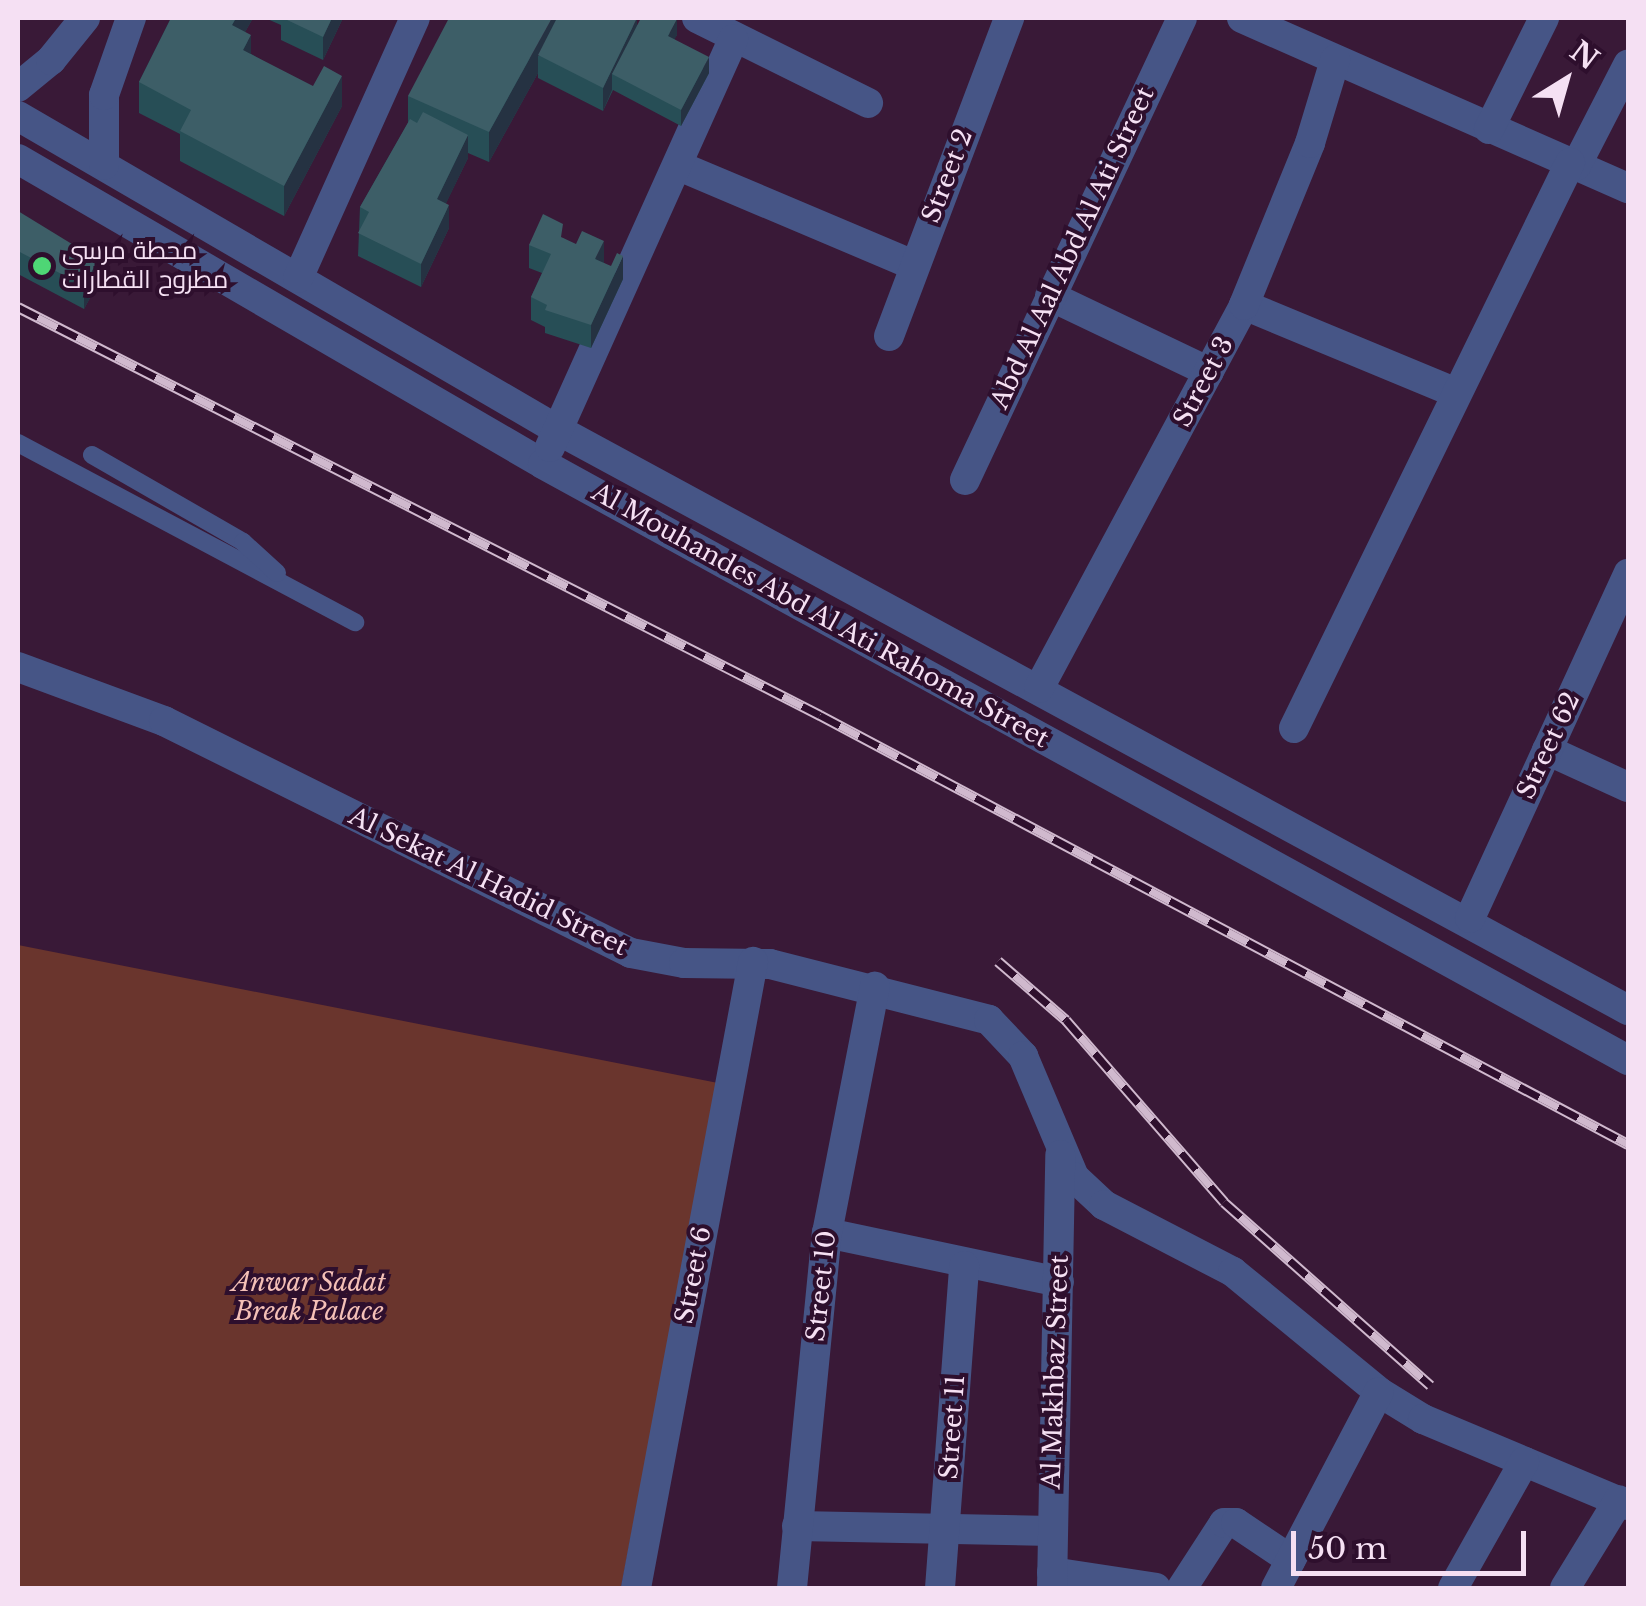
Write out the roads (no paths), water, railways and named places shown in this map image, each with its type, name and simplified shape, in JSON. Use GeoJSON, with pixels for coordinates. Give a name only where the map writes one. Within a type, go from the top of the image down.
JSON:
{"type":"FeatureCollection","features":[{"type":"Feature","properties":{"kind":"street"},"geometry":{"type":"LineString","coordinates":[[18,86],[51,60],[85,18]]}},
{"type":"Feature","properties":{"kind":"street"},"geometry":{"type":"LineString","coordinates":[[104,165],[104,95],[131,18]]}},
{"type":"Feature","properties":{"kind":"street"},"geometry":{"type":"LineString","coordinates":[[298,278],[415,18]]}},
{"type":"Feature","properties":{"kind":"street"},"geometry":{"type":"LineString","coordinates":[[697,18],[868,104]]}},
{"type":"Feature","properties":{"kind":"street","name":"Street 2"},"geometry":{"type":"LineString","coordinates":[[888,336],[1009,18]]}},
{"type":"Feature","properties":{"kind":"street","name":"Abd Al Aal Abd Al Ati Street"},"geometry":{"type":"LineString","coordinates":[[965,480],[1182,18]]}},
{"type":"Feature","properties":{"kind":"street"},"geometry":{"type":"LineString","coordinates":[[1242,18],[1628,188]]}},
{"type":"Feature","properties":{"kind":"street"},"geometry":{"type":"LineString","coordinates":[[1489,128],[1544,18]]}},
{"type":"Feature","properties":{"kind":"street"},"geometry":{"type":"LineString","coordinates":[[543,464],[733,39]]}},
{"type":"Feature","properties":{"kind":"street","name":"Street 3"},"geometry":{"type":"LineString","coordinates":[[1038,688],[1244,305],[1286,209],[1335,60]]}},
{"type":"Feature","properties":{"kind":"street"},"geometry":{"type":"LineString","coordinates":[[1294,728],[1454,392],[1628,65]]}},
{"type":"Feature","properties":{"kind":"street","name":"Al Mouhandes Abd Al Ati Rahoma Street"},"geometry":{"type":"LineString","coordinates":[[18,116],[558,430],[1470,918],[1628,1010]]}},
{"type":"Feature","properties":{"kind":"street","name":"Al Mouhandes Abd Al Ati Rahoma Street"},"geometry":{"type":"LineString","coordinates":[[18,159],[543,464],[1628,1060]]}},
{"type":"Feature","properties":{"kind":"street"},"geometry":{"type":"LineString","coordinates":[[679,166],[913,265]]}},
{"type":"Feature","properties":{"kind":"street"},"geometry":{"type":"LineString","coordinates":[[1050,296],[1210,372]]}},
{"type":"Feature","properties":{"kind":"street"},"geometry":{"type":"LineString","coordinates":[[1244,305],[1454,392]]}},
{"type":"Feature","properties":{"kind":"street","name":"Street 62"},"geometry":{"type":"LineString","coordinates":[[1470,918],[1548,750],[1615,638],[1628,574]]}},
{"type":"Feature","properties":{"kind":"street","name":"Al Sekat Al Hadid Street"},"geometry":{"type":"LineString","coordinates":[[18,667],[164,721],[606,944],[658,960],[753,962],[974,1012],[1002,1030],[1023,1056],[1060,1155],[1104,1206],[1232,1272],[1379,1392],[1468,1441],[1624,1503]]}},
{"type":"Feature","properties":{"kind":"street"},"geometry":{"type":"LineString","coordinates":[[1548,750],[1628,787]]}},
{"type":"Feature","properties":{"kind":"street","name":"Street 6"},"geometry":{"type":"LineString","coordinates":[[636,1588],[753,962]]}},
{"type":"Feature","properties":{"kind":"street","name":"Street 10"},"geometry":{"type":"LineString","coordinates":[[792,1588],[827,1234],[875,987]]}},
{"type":"Feature","properties":{"kind":"street","name":"Al Makhbaz Street"},"geometry":{"type":"LineString","coordinates":[[1052,1580],[1060,1155]]}},
{"type":"Feature","properties":{"kind":"street"},"geometry":{"type":"LineString","coordinates":[[827,1234],[964,1266],[1059,1282]]}},
{"type":"Feature","properties":{"kind":"street","name":"Street 11"},"geometry":{"type":"LineString","coordinates":[[940,1588],[964,1266]]}},
{"type":"Feature","properties":{"kind":"street"},"geometry":{"type":"LineString","coordinates":[[1276,1588],[1379,1392]]}},
{"type":"Feature","properties":{"kind":"street"},"geometry":{"type":"LineString","coordinates":[[1459,1587],[1524,1462]]}},
{"type":"Feature","properties":{"kind":"street"},"geometry":{"type":"LineString","coordinates":[[1565,1588],[1624,1503]]}},
{"type":"Feature","properties":{"kind":"street"},"geometry":{"type":"LineString","coordinates":[[1182,1588],[1224,1524],[1236,1523],[1291,1560]]}},
{"type":"Feature","properties":{"kind":"street"},"geometry":{"type":"LineString","coordinates":[[797,1526],[945,1534],[1052,1531]]}},
{"type":"Feature","properties":{"kind":"street"},"geometry":{"type":"LineString","coordinates":[[1052,1580],[1156,1588]]}},
{"type":"Feature","properties":{"kind":"lane"},"geometry":{"type":"LineString","coordinates":[[18,443],[355,622]]}},
{"type":"Feature","properties":{"kind":"lane"},"geometry":{"type":"LineString","coordinates":[[92,455],[243,542],[300,593]]}},
{"type":"Feature","properties":{"kind":"railway"},"geometry":{"type":"LineString","coordinates":[[18,307],[820,715],[1628,1144]]}},
{"type":"Feature","properties":{"kind":"railway"},"geometry":{"type":"LineString","coordinates":[[998,961],[1066,1020],[1224,1202],[1430,1385]]}},
{"type":"Feature","properties":{"kind":"place","name":"محطة مرسى مطروح القطارات"},"geometry":{"type":"Point","coordinates":[42,266]}},
{"type":"Feature","properties":{"kind":"park label","name":"Anwar Sadat Break Palace"},"geometry":{"type":"Point","coordinates":[309,1298]}}]}
